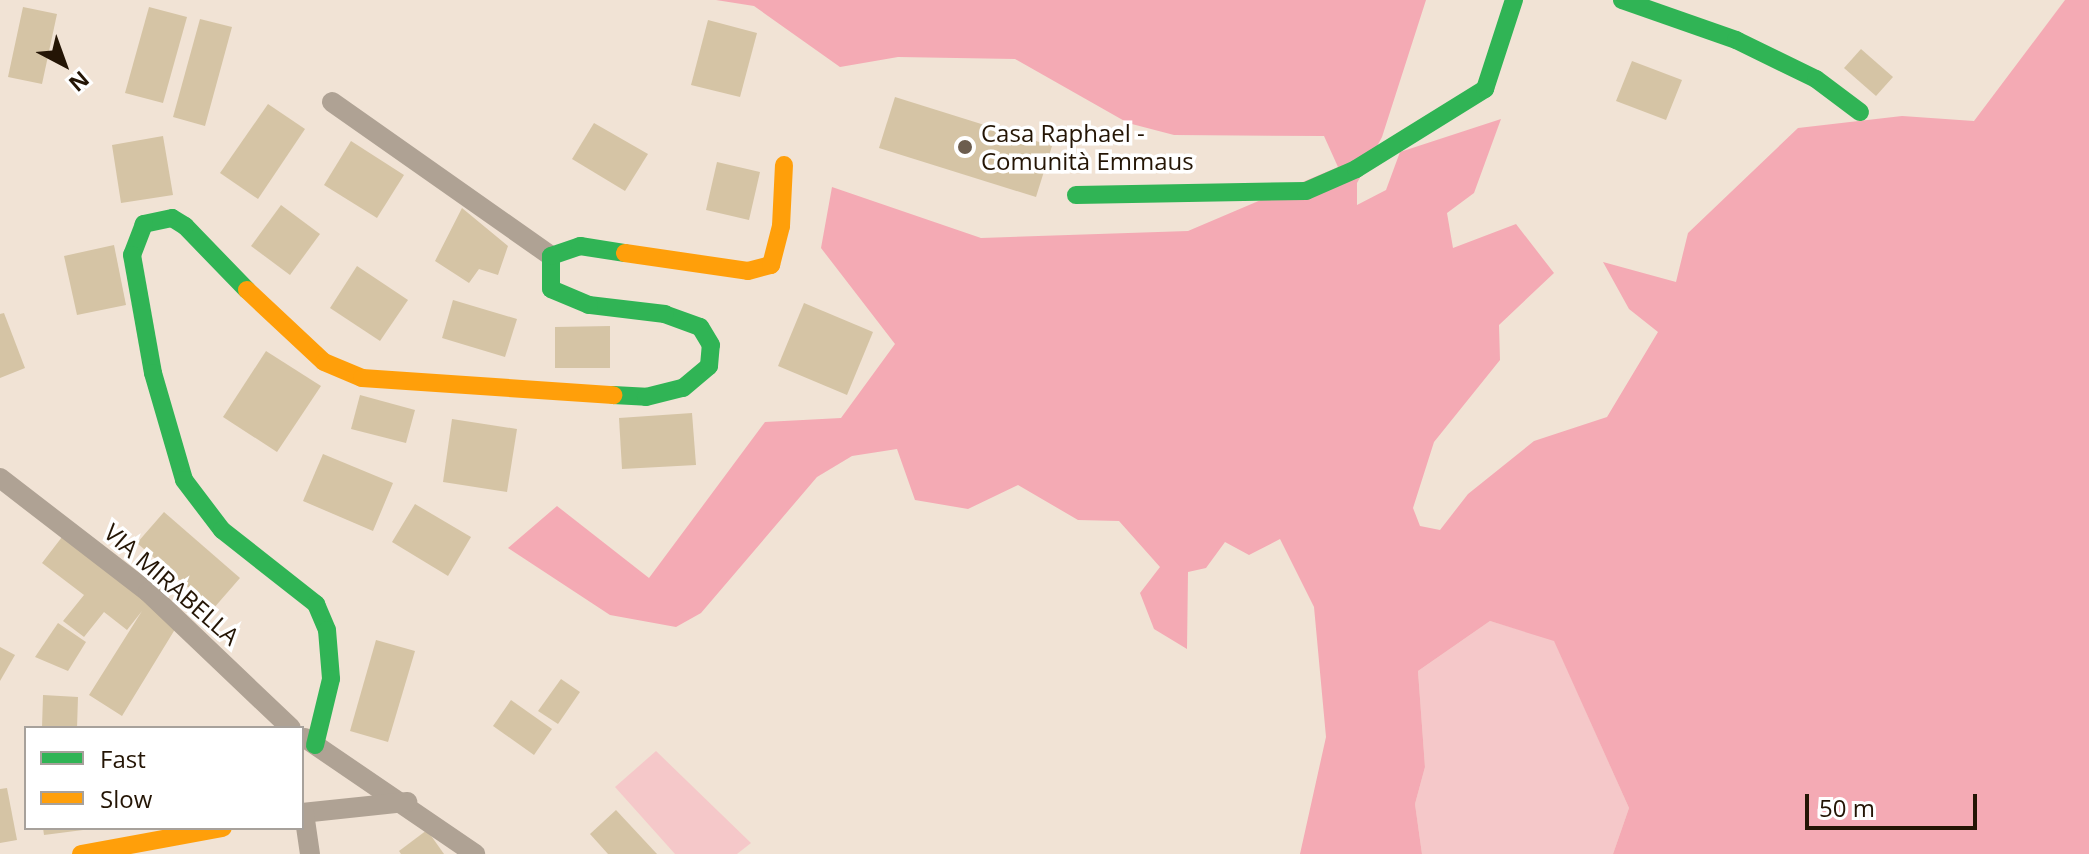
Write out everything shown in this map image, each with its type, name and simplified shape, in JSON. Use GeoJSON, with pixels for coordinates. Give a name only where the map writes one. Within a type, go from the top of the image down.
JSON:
{"type":"FeatureCollection","features":[{"type":"Feature","properties":{"kind":"street"},"geometry":{"type":"LineString","coordinates":[[1076,195],[1260,195],[1306,191],[1356,169],[1485,89],[1514,0]]}},
{"type":"Feature","properties":{"kind":"street"},"geometry":{"type":"LineString","coordinates":[[1622,0],[1736,40],[1816,79],[1860,112]]}},
{"type":"Feature","properties":{"kind":"street"},"geometry":{"type":"LineString","coordinates":[[332,102],[551,256]]}},
{"type":"Feature","properties":{"kind":"street"},"geometry":{"type":"LineString","coordinates":[[551,256],[580,246],[748,271],[771,265],[781,226],[784,165]]}},
{"type":"Feature","properties":{"kind":"street"},"geometry":{"type":"LineString","coordinates":[[475,854],[407,802],[309,740],[331,679],[327,630],[307,595],[222,530],[184,480],[153,373],[134,238],[157,219],[185,226],[282,327],[324,362],[362,378],[646,397],[683,388],[709,366],[711,345],[700,327],[665,314],[589,305],[551,289],[551,256]]}},
{"type":"Feature","properties":{"kind":"street","name":"VIA MIRABELLA"},"geometry":{"type":"LineString","coordinates":[[4,490],[148,592],[289,726]]}},
{"type":"Feature","properties":{"kind":"street"},"geometry":{"type":"LineString","coordinates":[[304,813],[407,802]]}},
{"type":"Feature","properties":{"kind":"street"},"geometry":{"type":"LineString","coordinates":[[304,819],[310,854]]}},
{"type":"Feature","properties":{"kind":"street"},"geometry":{"type":"LineString","coordinates":[[81,854],[212,830]]}},
{"type":"Feature","properties":{"kind":"shaded area"},"geometry":{"type":"Polygon","coordinates":[[[716,0],[1426,0],[1382,137],[1357,183],[1357,205],[1386,190],[1400,152],[1501,119],[1474,193],[1447,213],[1453,248],[1516,224],[1554,273],[1499,325],[1500,360],[1434,442],[1413,508],[1420,526],[1440,530],[1468,494],[1534,441],[1607,417],[1658,332],[1629,309],[1603,262],[1676,282],[1688,233],[1798,128],[1902,116],[1974,121],[2065,0],[2089,0],[2089,854],[1613,854],[1629,808],[1554,641],[1490,621],[1418,671],[1425,767],[1415,804],[1422,854],[1300,854],[1326,737],[1314,607],[1280,539],[1249,555],[1225,542],[1206,568],[1188,572],[1187,649],[1154,629],[1140,593],[1160,567],[1119,521],[1078,520],[1018,485],[968,509],[915,500],[897,449],[852,456],[817,477],[701,613],[676,627],[610,615],[508,548],[557,506],[649,578],[765,422],[841,418],[895,344],[821,248],[832,187],[981,238],[1188,231],[1338,167],[1324,136],[1174,135],[1128,123],[1015,59],[898,57],[840,67],[754,6],[716,0]]]}},
{"type":"Feature","properties":{"kind":"shaded area"},"geometry":{"type":"Polygon","coordinates":[[[1490,621],[1554,640],[1629,808],[1613,854],[1422,854],[1415,804],[1425,767],[1418,671],[1490,621]]]}},
{"type":"Feature","properties":{"kind":"shaded area"},"geometry":{"type":"Polygon","coordinates":[[[656,751],[751,843],[737,854],[675,854],[615,787],[656,751]]]}},
{"type":"Feature","properties":{"kind":"building"},"geometry":{"type":"Polygon","coordinates":[[[23,7],[57,14],[42,84],[8,77],[23,7]]]}},
{"type":"Feature","properties":{"kind":"building"},"geometry":{"type":"Polygon","coordinates":[[[149,7],[187,17],[163,103],[125,93],[149,7]]]}},
{"type":"Feature","properties":{"kind":"building"},"geometry":{"type":"Polygon","coordinates":[[[200,19],[232,27],[205,126],[173,117],[200,19]]]}},
{"type":"Feature","properties":{"kind":"building"},"geometry":{"type":"Polygon","coordinates":[[[708,20],[757,33],[740,97],[691,85],[708,20]]]}},
{"type":"Feature","properties":{"kind":"building"},"geometry":{"type":"Polygon","coordinates":[[[1861,49],[1893,77],[1876,96],[1844,68],[1861,49]]]}},
{"type":"Feature","properties":{"kind":"building"},"geometry":{"type":"Polygon","coordinates":[[[1632,61],[1682,80],[1666,120],[1616,101],[1632,61]]]}},
{"type":"Feature","properties":{"kind":"building","name":"Casa Raphael - Comunità Emmaus"},"geometry":{"type":"Polygon","coordinates":[[[895,97],[1052,146],[1036,197],[879,148],[895,97]]]}},
{"type":"Feature","properties":{"kind":"building"},"geometry":{"type":"Polygon","coordinates":[[[268,104],[305,129],[258,199],[220,173],[268,104]]]}},
{"type":"Feature","properties":{"kind":"building"},"geometry":{"type":"Polygon","coordinates":[[[594,123],[648,154],[625,191],[572,159],[594,123]]]}},
{"type":"Feature","properties":{"kind":"building"},"geometry":{"type":"Polygon","coordinates":[[[163,136],[173,195],[121,203],[112,145],[163,136]]]}},
{"type":"Feature","properties":{"kind":"building"},"geometry":{"type":"Polygon","coordinates":[[[351,141],[404,175],[377,218],[324,185],[351,141]]]}},
{"type":"Feature","properties":{"kind":"building"},"geometry":{"type":"Polygon","coordinates":[[[717,162],[760,172],[749,220],[706,210],[717,162]]]}},
{"type":"Feature","properties":{"kind":"building"},"geometry":{"type":"Polygon","coordinates":[[[281,205],[320,234],[290,275],[251,246],[281,205]]]}},
{"type":"Feature","properties":{"kind":"building"},"geometry":{"type":"Polygon","coordinates":[[[462,208],[508,246],[498,275],[479,269],[469,283],[435,261],[462,208]]]}},
{"type":"Feature","properties":{"kind":"building"},"geometry":{"type":"Polygon","coordinates":[[[114,245],[126,305],[77,315],[64,256],[114,245]]]}},
{"type":"Feature","properties":{"kind":"building"},"geometry":{"type":"Polygon","coordinates":[[[357,266],[408,300],[380,341],[330,308],[357,266]]]}},
{"type":"Feature","properties":{"kind":"building"},"geometry":{"type":"Polygon","coordinates":[[[453,300],[517,319],[505,357],[442,338],[453,300]]]}},
{"type":"Feature","properties":{"kind":"building"},"geometry":{"type":"Polygon","coordinates":[[[804,303],[873,332],[847,395],[778,366],[804,303]]]}},
{"type":"Feature","properties":{"kind":"building"},"geometry":{"type":"Polygon","coordinates":[[[4,313],[25,368],[0,378],[0,314],[4,313]]]}},
{"type":"Feature","properties":{"kind":"building"},"geometry":{"type":"Polygon","coordinates":[[[610,326],[610,368],[555,368],[555,327],[610,326]]]}},
{"type":"Feature","properties":{"kind":"building"},"geometry":{"type":"Polygon","coordinates":[[[266,351],[321,386],[277,452],[223,417],[266,351]]]}},
{"type":"Feature","properties":{"kind":"building"},"geometry":{"type":"Polygon","coordinates":[[[360,395],[415,410],[406,443],[351,429],[360,395]]]}},
{"type":"Feature","properties":{"kind":"building"},"geometry":{"type":"Polygon","coordinates":[[[692,413],[696,465],[622,469],[619,418],[692,413]]]}},
{"type":"Feature","properties":{"kind":"building"},"geometry":{"type":"Polygon","coordinates":[[[452,419],[517,429],[507,492],[443,482],[452,419]]]}},
{"type":"Feature","properties":{"kind":"building"},"geometry":{"type":"Polygon","coordinates":[[[323,454],[393,483],[373,531],[303,501],[323,454]]]}},
{"type":"Feature","properties":{"kind":"building"},"geometry":{"type":"Polygon","coordinates":[[[415,504],[471,537],[448,576],[392,542],[415,504]]]}},
{"type":"Feature","properties":{"kind":"building"},"geometry":{"type":"Polygon","coordinates":[[[164,512],[240,578],[213,609],[137,543],[164,512]]]}},
{"type":"Feature","properties":{"kind":"building"},"geometry":{"type":"Polygon","coordinates":[[[62,537],[177,626],[122,716],[89,695],[142,611],[127,630],[104,612],[84,637],[63,621],[84,595],[42,563],[62,537]]]}},
{"type":"Feature","properties":{"kind":"building"},"geometry":{"type":"Polygon","coordinates":[[[58,623],[86,642],[68,671],[35,657],[58,623]]]}},
{"type":"Feature","properties":{"kind":"building"},"geometry":{"type":"Polygon","coordinates":[[[376,640],[415,651],[388,742],[350,731],[376,640]]]}},
{"type":"Feature","properties":{"kind":"building"},"geometry":{"type":"Polygon","coordinates":[[[0,647],[15,655],[0,681],[0,647]]]}},
{"type":"Feature","properties":{"kind":"building"},"geometry":{"type":"Polygon","coordinates":[[[561,679],[580,692],[558,724],[538,711],[561,679]]]}},
{"type":"Feature","properties":{"kind":"building"},"geometry":{"type":"Polygon","coordinates":[[[43,695],[78,697],[77,726],[42,726],[43,695]]]}},
{"type":"Feature","properties":{"kind":"building"},"geometry":{"type":"Polygon","coordinates":[[[511,700],[552,729],[534,755],[493,726],[511,700]]]}},
{"type":"Feature","properties":{"kind":"building"},"geometry":{"type":"Polygon","coordinates":[[[7,788],[17,840],[0,843],[0,789],[7,788]]]}},
{"type":"Feature","properties":{"kind":"building"},"geometry":{"type":"Polygon","coordinates":[[[616,810],[657,854],[608,854],[590,834],[616,810]]]}},
{"type":"Feature","properties":{"kind":"building"},"geometry":{"type":"Polygon","coordinates":[[[43,830],[83,830],[44,835],[43,830]]]}},
{"type":"Feature","properties":{"kind":"building"},"geometry":{"type":"Polygon","coordinates":[[[427,830],[444,854],[401,854],[399,851],[427,830]]]}},
{"type":"Feature","properties":{"kind":"traffic: fast"},"geometry":{"type":"LineString","coordinates":[[1076,195],[1306,191],[1356,169],[1485,89],[1514,0]]}},
{"type":"Feature","properties":{"kind":"traffic: fast"},"geometry":{"type":"LineString","coordinates":[[1622,0],[1736,40],[1816,79],[1860,112]]}},
{"type":"Feature","properties":{"kind":"traffic: fast"},"geometry":{"type":"LineString","coordinates":[[247,290],[185,226],[172,218],[144,224],[132,255],[153,373],[184,480],[222,530],[316,604],[327,630],[331,679],[315,745]]}},
{"type":"Feature","properties":{"kind":"traffic: fast"},"geometry":{"type":"LineString","coordinates":[[613,395],[646,397],[683,388],[709,366],[711,345],[700,327],[665,314],[589,305],[551,289],[551,256],[580,246],[625,253]]}},
{"type":"Feature","properties":{"kind":"traffic: slow"},"geometry":{"type":"LineString","coordinates":[[625,253],[748,271],[771,265],[781,226],[784,165]]}},
{"type":"Feature","properties":{"kind":"traffic: slow"},"geometry":{"type":"LineString","coordinates":[[247,290],[324,362],[362,378],[613,395]]}},
{"type":"Feature","properties":{"kind":"traffic: slow"},"geometry":{"type":"LineString","coordinates":[[81,854],[212,830]]}},
{"type":"Feature","properties":{"kind":"place","name":"Casa Raphael - Comunità Emmaus"},"geometry":{"type":"Point","coordinates":[965,147]}}]}
